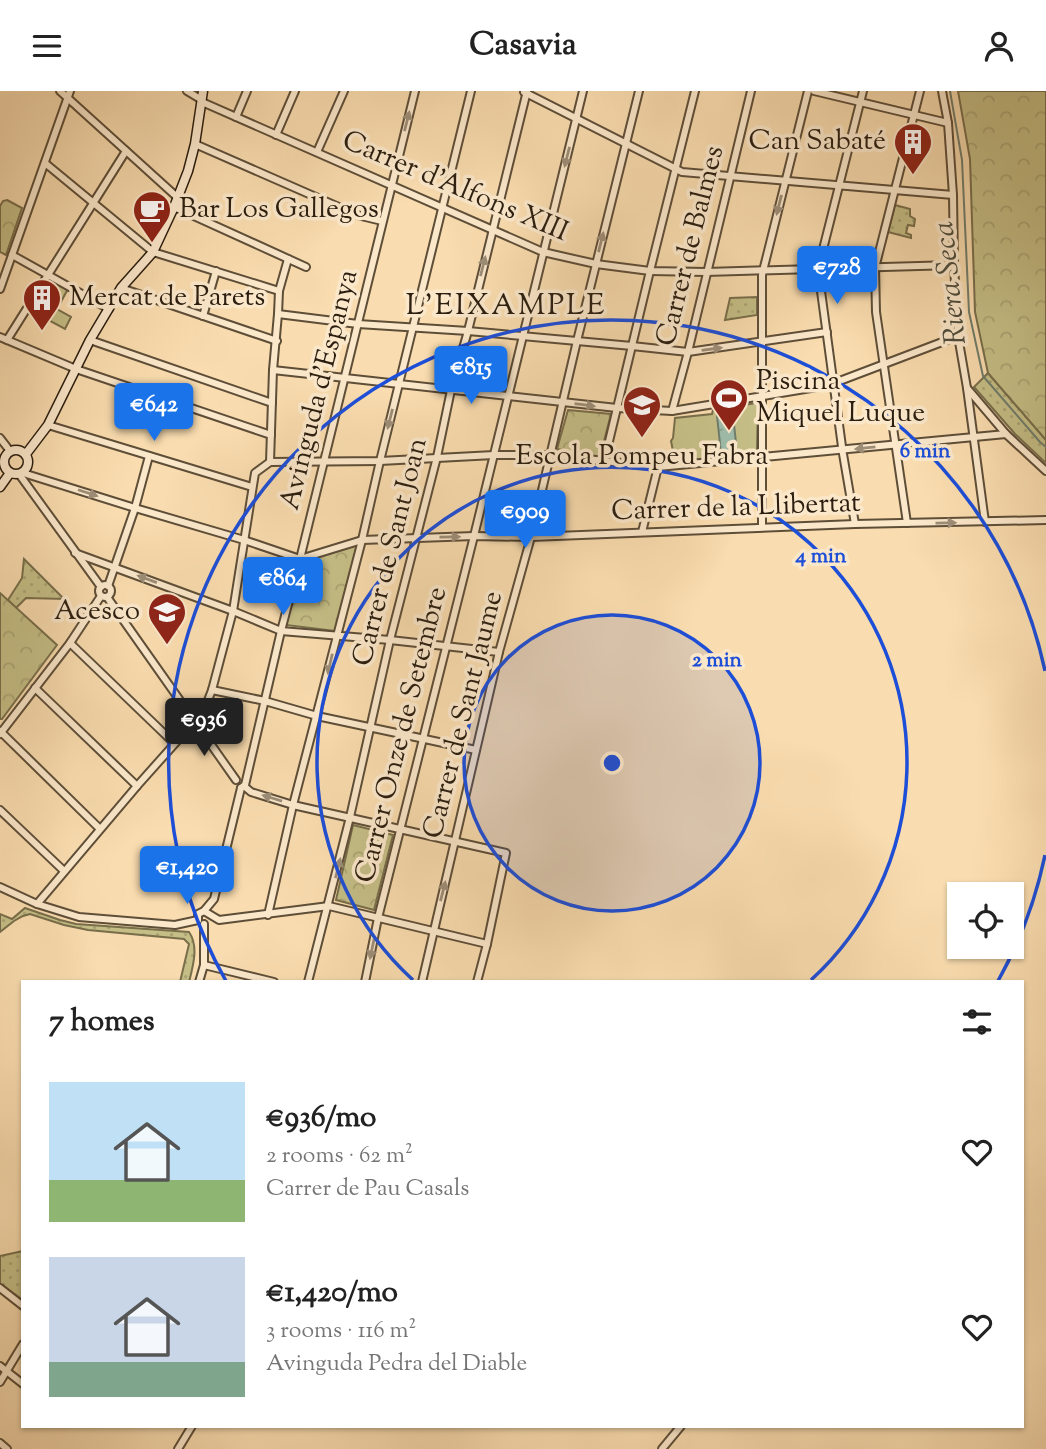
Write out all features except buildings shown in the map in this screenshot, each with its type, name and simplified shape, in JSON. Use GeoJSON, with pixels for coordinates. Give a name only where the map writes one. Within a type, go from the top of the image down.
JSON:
{"type":"FeatureCollection","features":[{"type":"Feature","properties":{"kind":"street"},"geometry":{"type":"LineString","coordinates":[[60,91],[69,94],[177,197]]}},
{"type":"Feature","properties":{"kind":"street","name":"Carrer d'Alfons XIII"},"geometry":{"type":"LineString","coordinates":[[187,91],[276,135],[543,251],[596,264],[650,271],[706,272],[954,265]]}},
{"type":"Feature","properties":{"kind":"street"},"geometry":{"type":"LineString","coordinates":[[236,117],[247,91]]}},
{"type":"Feature","properties":{"kind":"street"},"geometry":{"type":"LineString","coordinates":[[276,135],[296,91]]}},
{"type":"Feature","properties":{"kind":"street"},"geometry":{"type":"LineString","coordinates":[[317,152],[344,91]]}},
{"type":"Feature","properties":{"kind":"street","name":"Avinguda d'Espanya"},"geometry":{"type":"LineString","coordinates":[[207,913],[214,899],[265,701],[415,91]]}},
{"type":"Feature","properties":{"kind":"street"},"geometry":{"type":"LineString","coordinates":[[268,915],[471,91]]}},
{"type":"Feature","properties":{"kind":"street","name":"Carrer Onze de Setembre"},"geometry":{"type":"LineString","coordinates":[[365,980],[378,918],[583,91]]}},
{"type":"Feature","properties":{"kind":"street","name":"Carrer de Sant Jaume"},"geometry":{"type":"LineString","coordinates":[[422,980],[499,652],[531,537],[639,91]]}},
{"type":"Feature","properties":{"kind":"street"},"geometry":{"type":"LineString","coordinates":[[604,462],[695,91]]}},
{"type":"Feature","properties":{"kind":"street","name":"Carrer de Balmes"},"geometry":{"type":"LineString","coordinates":[[672,411],[751,91]]}},
{"type":"Feature","properties":{"kind":"street"},"geometry":{"type":"LineString","coordinates":[[761,527],[762,270],[808,91]]}},
{"type":"Feature","properties":{"kind":"street"},"geometry":{"type":"LineString","coordinates":[[814,91],[948,123]]}},
{"type":"Feature","properties":{"kind":"street"},"geometry":{"type":"LineString","coordinates":[[855,524],[818,269],[863,91]]}},
{"type":"Feature","properties":{"kind":"street"},"geometry":{"type":"LineString","coordinates":[[907,523],[876,312],[875,268],[920,91]]}},
{"type":"Feature","properties":{"kind":"street"},"geometry":{"type":"LineString","coordinates":[[943,91],[953,195],[958,336],[985,522]]}},
{"type":"Feature","properties":{"kind":"street"},"geometry":{"type":"LineString","coordinates":[[525,92],[682,171],[953,195]]}},
{"type":"Feature","properties":{"kind":"street","name":"Carrer de Sant Joan"},"geometry":{"type":"LineString","coordinates":[[309,980],[329,906],[390,640],[525,92]]}},
{"type":"Feature","properties":{"kind":"street"},"geometry":{"type":"LineString","coordinates":[[0,289],[69,94]]}},
{"type":"Feature","properties":{"kind":"street"},"geometry":{"type":"LineString","coordinates":[[26,454],[48,425],[90,340],[121,288],[153,252],[188,171],[202,97]]}},
{"type":"Feature","properties":{"kind":"street"},"geometry":{"type":"LineString","coordinates":[[195,144],[357,215],[382,221]]}},
{"type":"Feature","properties":{"kind":"street"},"geometry":{"type":"LineString","coordinates":[[126,151],[3,338],[76,369],[271,435]]}},
{"type":"Feature","properties":{"kind":"street"},"geometry":{"type":"LineString","coordinates":[[45,163],[153,252],[279,291]]}},
{"type":"Feature","properties":{"kind":"street"},"geometry":{"type":"LineString","coordinates":[[174,207],[306,267]]}},
{"type":"Feature","properties":{"kind":"street"},"geometry":{"type":"LineString","coordinates":[[12,254],[109,309]]}},
{"type":"Feature","properties":{"kind":"street"},"geometry":{"type":"LineString","coordinates":[[270,462],[279,291],[288,259]]}},
{"type":"Feature","properties":{"kind":"street"},"geometry":{"type":"LineString","coordinates":[[203,316],[216,271]]}},
{"type":"Feature","properties":{"kind":"street"},"geometry":{"type":"LineString","coordinates":[[121,288],[277,341]]}},
{"type":"Feature","properties":{"kind":"street"},"geometry":{"type":"LineString","coordinates":[[278,314],[358,324],[468,331],[688,352],[827,332]]}},
{"type":"Feature","properties":{"kind":"street"},"geometry":{"type":"LineString","coordinates":[[273,370],[617,408],[672,411],[834,383],[958,336]]}},
{"type":"Feature","properties":{"kind":"street"},"geometry":{"type":"LineString","coordinates":[[90,340],[272,403]]}},
{"type":"Feature","properties":{"kind":"street"},"geometry":{"type":"LineString","coordinates":[[967,388],[1006,434],[1046,471]]}},
{"type":"Feature","properties":{"kind":"street"},"geometry":{"type":"LineString","coordinates":[[48,425],[252,487]]}},
{"type":"Feature","properties":{"kind":"street"},"geometry":{"type":"LineString","coordinates":[[37,904],[205,708],[233,611],[255,473],[270,462],[323,463],[551,455],[657,467],[1006,434]]}},
{"type":"Feature","properties":{"kind":"street"},"geometry":{"type":"LineString","coordinates":[[0,438],[10,451]]}},
{"type":"Feature","properties":{"kind":"street"},"geometry":{"type":"LineString","coordinates":[[0,487],[17,473],[26,470],[29,462],[26,454],[18,450],[6,454],[4,462],[7,470],[17,473],[135,508],[244,540],[300,559]]}},
{"type":"Feature","properties":{"kind":"street"},"geometry":{"type":"LineString","coordinates":[[149,456],[116,567],[99,593],[104,596],[195,721],[236,780],[236,786],[243,785],[251,792],[293,805],[506,853],[478,980]]}},
{"type":"Feature","properties":{"kind":"street"},"geometry":{"type":"LineString","coordinates":[[642,531],[657,467]]}},
{"type":"Feature","properties":{"kind":"street"},"geometry":{"type":"LineString","coordinates":[[17,473],[75,553],[104,587],[111,589],[111,593],[104,596],[1,732],[100,829]]}},
{"type":"Feature","properties":{"kind":"street","name":"Carrer de la Llibertat"},"geometry":{"type":"LineString","coordinates":[[300,559],[362,540],[1046,520]]}},
{"type":"Feature","properties":{"kind":"street"},"geometry":{"type":"LineString","coordinates":[[75,553],[281,631],[499,652]]}},
{"type":"Feature","properties":{"kind":"street"},"geometry":{"type":"LineString","coordinates":[[70,643],[174,743]]}},
{"type":"Feature","properties":{"kind":"street"},"geometry":{"type":"LineString","coordinates":[[35,688],[137,786]]}},
{"type":"Feature","properties":{"kind":"street"},"geometry":{"type":"LineString","coordinates":[[212,690],[476,750]]}},
{"type":"Feature","properties":{"kind":"street"},"geometry":{"type":"LineString","coordinates":[[0,810],[64,871]]}},
{"type":"Feature","properties":{"kind":"street"},"geometry":{"type":"LineString","coordinates":[[0,887],[37,904],[79,918],[175,925],[209,920],[207,913]]}},
{"type":"Feature","properties":{"kind":"street"},"geometry":{"type":"LineString","coordinates":[[200,980],[204,965],[198,914],[207,913],[219,920],[329,906],[487,944]]}},
{"type":"Feature","properties":{"kind":"street"},"geometry":{"type":"LineString","coordinates":[[204,965],[266,980]]}},
{"type":"Feature","properties":{"kind":"street"},"geometry":{"type":"LineString","coordinates":[[0,1288],[21,1304]]}},
{"type":"Feature","properties":{"kind":"street"},"geometry":{"type":"LineString","coordinates":[[0,1382],[3,1369],[21,1346]]}},
{"type":"Feature","properties":{"kind":"street"},"geometry":{"type":"LineString","coordinates":[[3,1369],[21,1382]]}},
{"type":"Feature","properties":{"kind":"street"},"geometry":{"type":"LineString","coordinates":[[178,1449],[191,1428]]}},
{"type":"Feature","properties":{"kind":"street"},"geometry":{"type":"LineString","coordinates":[[662,1449],[679,1428]]}},
{"type":"Feature","properties":{"kind":"street"},"geometry":{"type":"LineString","coordinates":[[0,1443],[7,1449]]}},
{"type":"Feature","properties":{"kind":"green space"},"geometry":{"type":"Polygon","coordinates":[[[958,91],[1046,91],[1046,440],[988,373],[975,312],[970,159],[958,91]]]}},
{"type":"Feature","properties":{"kind":"green space"},"geometry":{"type":"Polygon","coordinates":[[[7,200],[22,208],[6,255],[0,252],[0,206],[7,200]]]}},
{"type":"Feature","properties":{"kind":"green space"},"geometry":{"type":"Polygon","coordinates":[[[895,205],[910,209],[910,216],[915,219],[914,226],[908,225],[906,233],[911,235],[911,238],[888,232],[895,205]]]}},
{"type":"Feature","properties":{"kind":"green space"},"geometry":{"type":"Polygon","coordinates":[[[47,274],[69,287],[57,309],[71,317],[65,329],[26,308],[47,274]]]}},
{"type":"Feature","properties":{"kind":"green space"},"geometry":{"type":"Polygon","coordinates":[[[757,297],[757,315],[725,320],[730,298],[757,297]]]}},
{"type":"Feature","properties":{"kind":"green space"},"geometry":{"type":"Polygon","coordinates":[[[988,373],[1046,440],[1046,463],[1015,434],[974,387],[988,373]]]}},
{"type":"Feature","properties":{"kind":"green space","name":"Piscina Miquel Luque"},"geometry":{"type":"Polygon","coordinates":[[[756,403],[755,454],[678,462],[671,441],[675,418],[712,414],[713,410],[756,403]]]}},
{"type":"Feature","properties":{"kind":"green space"},"geometry":{"type":"Polygon","coordinates":[[[568,410],[611,414],[600,457],[557,449],[568,410]]]}},
{"type":"Feature","properties":{"kind":"green space"},"geometry":{"type":"Polygon","coordinates":[[[357,545],[335,631],[286,625],[303,561],[357,545]]]}},
{"type":"Feature","properties":{"kind":"green space"},"geometry":{"type":"Polygon","coordinates":[[[24,559],[64,599],[26,598],[16,608],[8,600],[22,578],[24,559]]]}},
{"type":"Feature","properties":{"kind":"green space"},"geometry":{"type":"Polygon","coordinates":[[[0,593],[57,645],[2,719],[0,719],[0,593]]]}},
{"type":"Feature","properties":{"kind":"green space"},"geometry":{"type":"Polygon","coordinates":[[[353,825],[393,835],[374,910],[336,900],[353,825]]]}},
{"type":"Feature","properties":{"kind":"green space"},"geometry":{"type":"Polygon","coordinates":[[[25,908],[76,924],[189,932],[194,943],[189,980],[180,980],[189,944],[184,939],[88,930],[30,914],[14,921],[0,932],[0,914],[12,919],[25,908]]]}},
{"type":"Feature","properties":{"kind":"green space"},"geometry":{"type":"Polygon","coordinates":[[[21,1251],[21,1299],[0,1284],[0,1256],[21,1251]]]}},
{"type":"Feature","properties":{"kind":"water"},"geometry":{"type":"Polygon","coordinates":[[[733,415],[737,452],[721,453],[717,416],[733,415]]]}},
{"type":"Feature","properties":{"kind":"waterway","name":"Riera Seca"},"geometry":{"type":"LineString","coordinates":[[950,91],[962,160],[969,312],[983,376],[1046,447]]}},
{"type":"Feature","properties":{"kind":"place","name":"Can Sabaté"},"geometry":{"type":"Point","coordinates":[913,176]}},
{"type":"Feature","properties":{"kind":"place","name":"Bar Los Gallegos"},"geometry":{"type":"Point","coordinates":[152,244]}},
{"type":"Feature","properties":{"kind":"place","name":"Mercat de Parets"},"geometry":{"type":"Point","coordinates":[42,332]}},
{"type":"Feature","properties":{"kind":"place","name":"Piscina Miquel Luque"},"geometry":{"type":"Point","coordinates":[729,432]}},
{"type":"Feature","properties":{"kind":"place","name":"Escola Pompeu Fabra"},"geometry":{"type":"Point","coordinates":[642,439]}},
{"type":"Feature","properties":{"kind":"place","name":"Acesco"},"geometry":{"type":"Point","coordinates":[167,646]}},
{"type":"Feature","properties":{"kind":"district","name":"L'EIXAMPLE"},"geometry":{"type":"Point","coordinates":[506,306]}}]}
